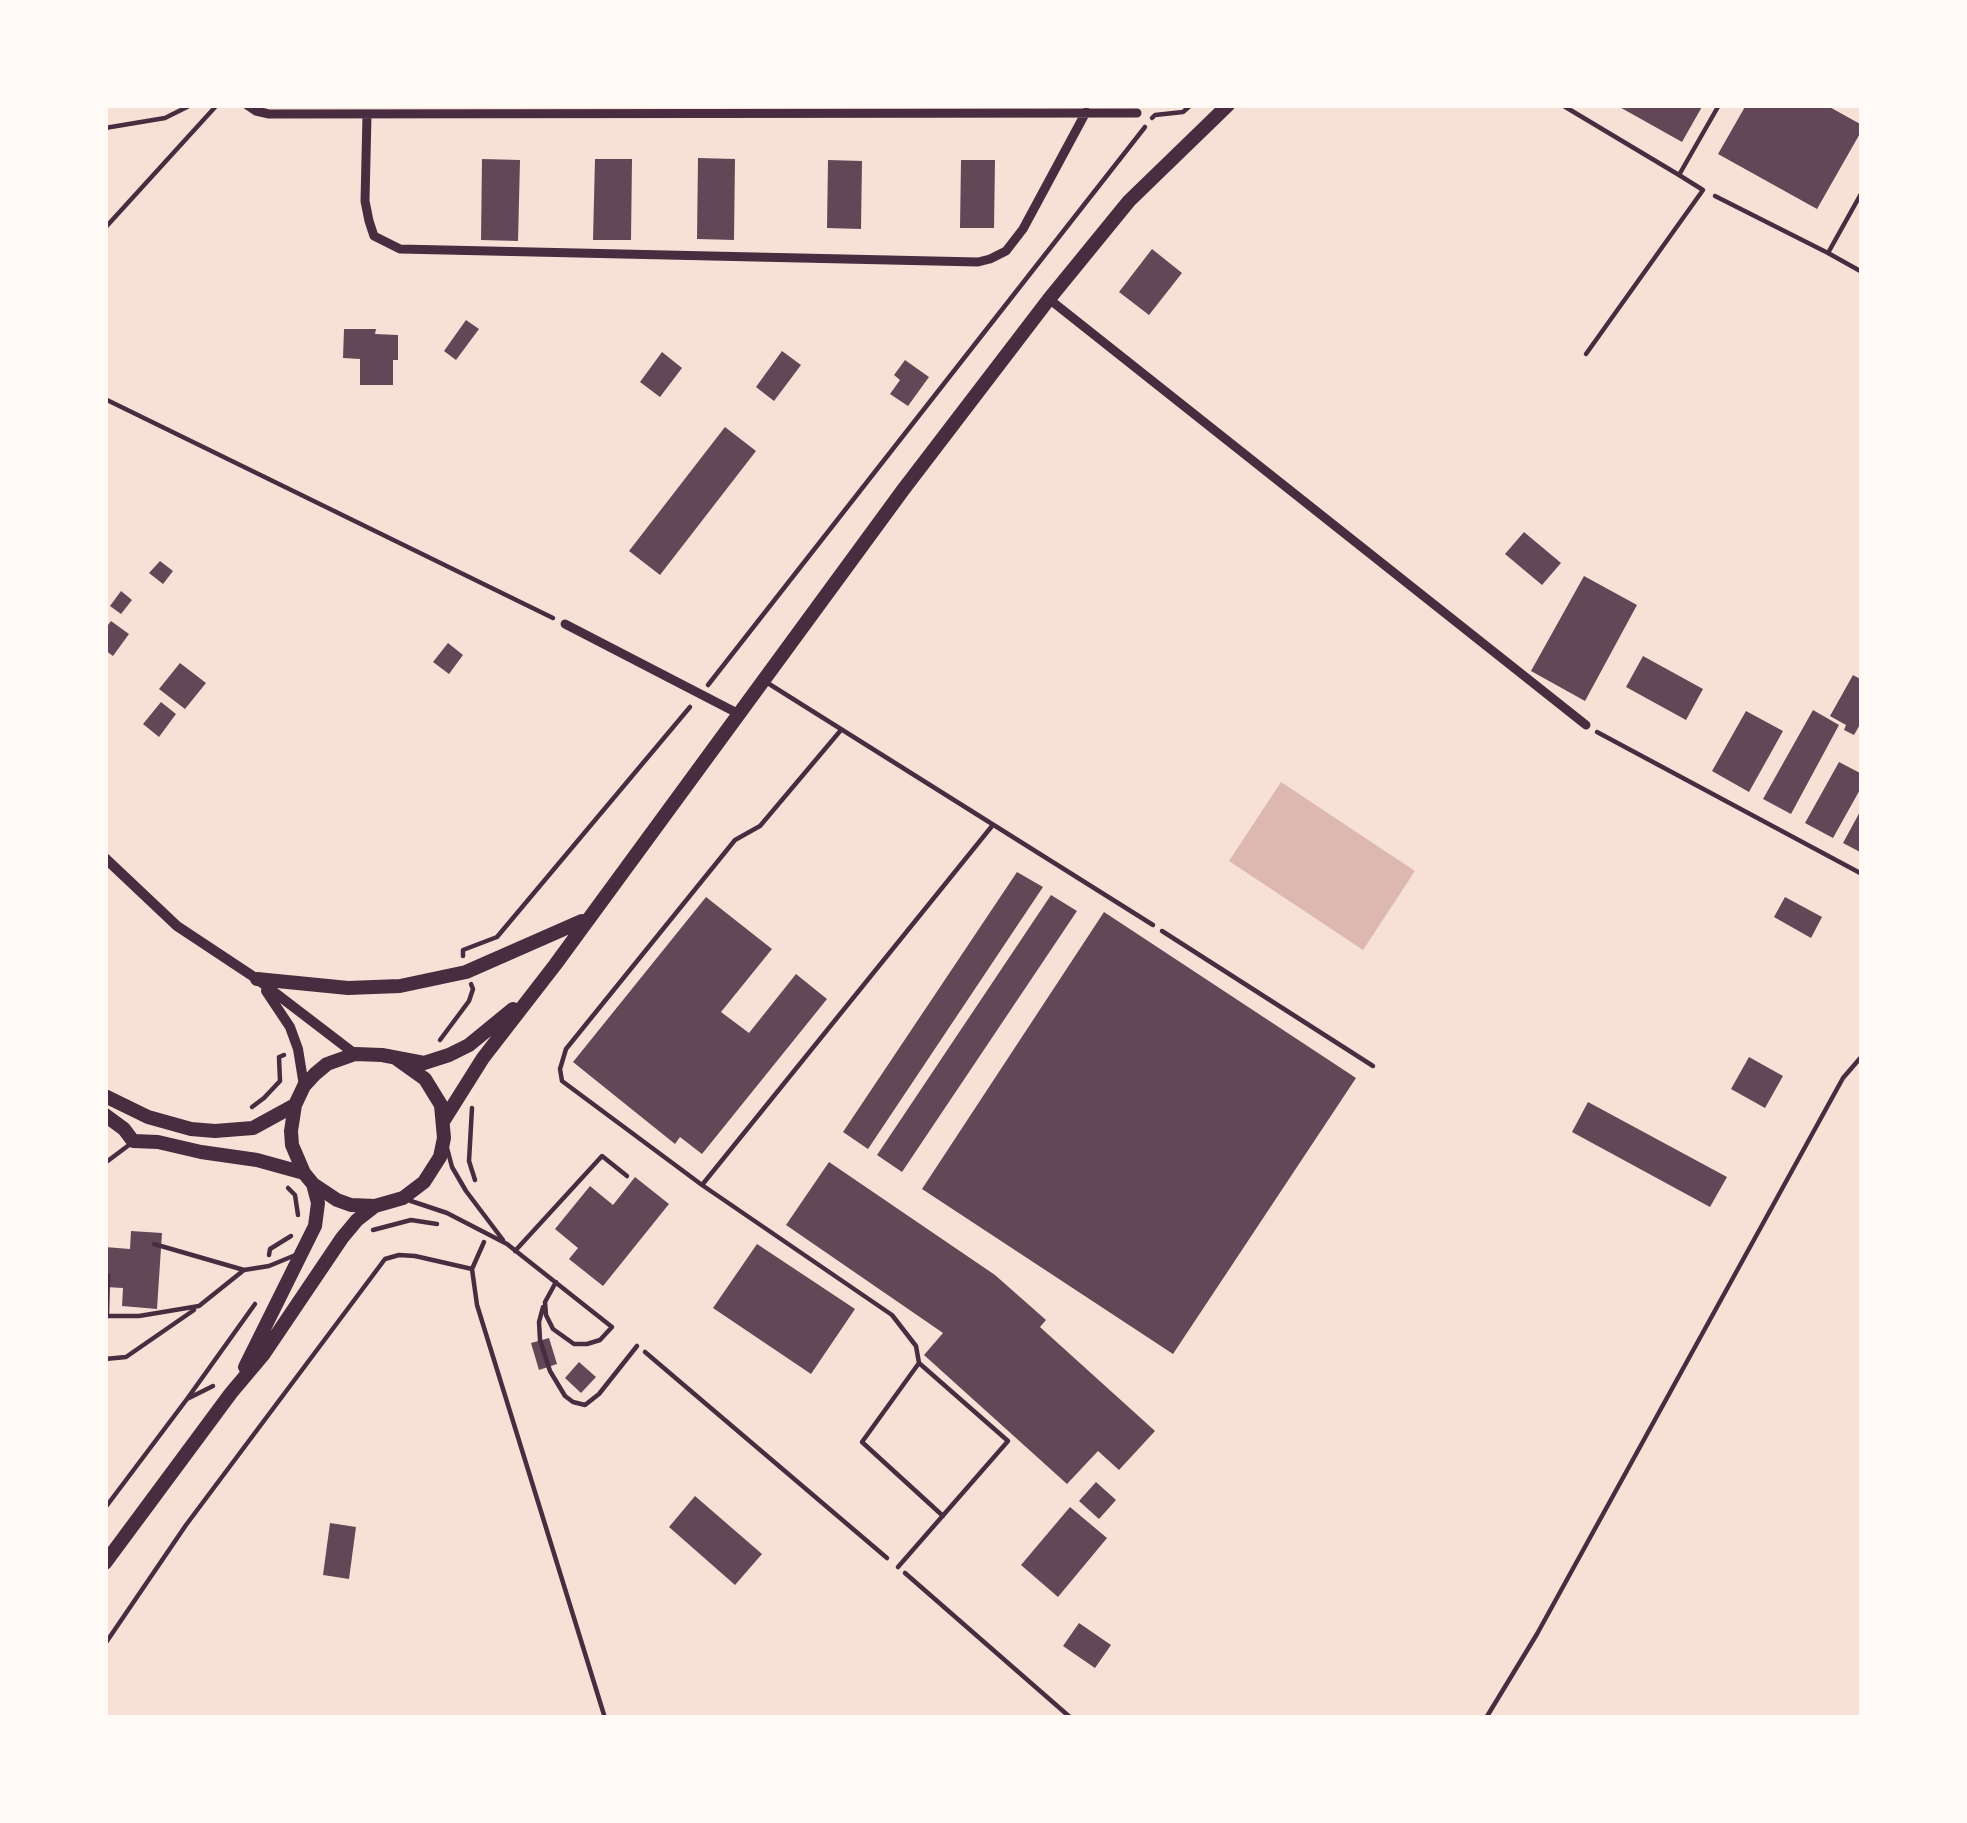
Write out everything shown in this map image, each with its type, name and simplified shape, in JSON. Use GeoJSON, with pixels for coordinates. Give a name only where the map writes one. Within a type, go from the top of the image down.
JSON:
{"type":"FeatureCollection","features":[{"type":"Feature","properties":{"kind":"main road"},"geometry":{"type":"LineString","coordinates":[[444,1120],[483,1058],[1049,299],[1130,201],[1228,105]]}},
{"type":"Feature","properties":{"kind":"main road"},"geometry":{"type":"LineString","coordinates":[[257,979],[348,988],[400,986],[466,972],[587,919]]}},
{"type":"Feature","properties":{"kind":"main road"},"geometry":{"type":"LineString","coordinates":[[231,1393],[315,1226],[318,1203],[292,1144],[295,1105],[304,1086],[327,1064],[355,1054],[424,1063],[469,1045],[535,990]]}},
{"type":"Feature","properties":{"kind":"main road"},"geometry":{"type":"LineString","coordinates":[[105,1115],[133,1142],[257,1160],[309,1178],[337,1200],[375,1206],[403,1198],[424,1182],[440,1156],[444,1138],[441,1105],[425,1079],[397,1059]]}},
{"type":"Feature","properties":{"kind":"main road"},"geometry":{"type":"LineString","coordinates":[[105,1096],[148,1117],[190,1129],[232,1132],[254,1129],[295,1105]]}},
{"type":"Feature","properties":{"kind":"main road"},"geometry":{"type":"LineString","coordinates":[[105,1563],[263,1355],[342,1238],[375,1206]]}},
{"type":"Feature","properties":{"kind":"street"},"geometry":{"type":"LineString","coordinates":[[247,105],[269,114],[368,115],[1068,109],[1137,113]]}},
{"type":"Feature","properties":{"kind":"street"},"geometry":{"type":"LineString","coordinates":[[368,115],[365,201],[369,221],[374,236],[400,249],[978,262],[1006,251],[1023,229],[1086,112]]}},
{"type":"Feature","properties":{"kind":"street"},"geometry":{"type":"LineString","coordinates":[[1049,299],[1586,725]]}},
{"type":"Feature","properties":{"kind":"street"},"geometry":{"type":"LineString","coordinates":[[565,624],[739,714]]}},
{"type":"Feature","properties":{"kind":"street"},"geometry":{"type":"LineString","coordinates":[[105,858],[177,926],[257,979],[355,1054]]}},
{"type":"Feature","properties":{"kind":"street"},"geometry":{"type":"LineString","coordinates":[[257,979],[290,1027],[304,1086]]}},
{"type":"Feature","properties":{"kind":"lane"},"geometry":{"type":"LineString","coordinates":[[1562,105],[1703,190],[1586,353]]}},
{"type":"Feature","properties":{"kind":"lane"},"geometry":{"type":"LineString","coordinates":[[1679,175],[1719,105]]}},
{"type":"Feature","properties":{"kind":"lane"},"geometry":{"type":"LineString","coordinates":[[764,681],[1153,925]]}},
{"type":"Feature","properties":{"kind":"lane"},"geometry":{"type":"LineString","coordinates":[[841,730],[760,826],[734,840],[560,1060],[562,1081],[702,1185],[892,1315],[916,1346],[920,1363],[1008,1441],[898,1568]]}},
{"type":"Feature","properties":{"kind":"lane"},"geometry":{"type":"LineString","coordinates":[[702,1185],[992,826]]}},
{"type":"Feature","properties":{"kind":"lane"},"geometry":{"type":"LineString","coordinates":[[444,1138],[452,1167],[466,1191],[507,1244],[611,1327],[600,1340],[574,1344],[553,1329],[545,1302]]}},
{"type":"Feature","properties":{"kind":"lane"},"geometry":{"type":"LineString","coordinates":[[105,1163],[133,1142]]}},
{"type":"Feature","properties":{"kind":"lane"},"geometry":{"type":"LineString","coordinates":[[515,1251],[602,1156],[627,1176]]}},
{"type":"Feature","properties":{"kind":"lane"},"geometry":{"type":"LineString","coordinates":[[403,1198],[447,1213],[507,1244]]}},
{"type":"Feature","properties":{"kind":"lane"},"geometry":{"type":"LineString","coordinates":[[154,1244],[244,1270],[303,1252]]}},
{"type":"Feature","properties":{"kind":"lane"},"geometry":{"type":"LineString","coordinates":[[105,1359],[125,1357],[244,1270]]}},
{"type":"Feature","properties":{"kind":"lane"},"geometry":{"type":"LineString","coordinates":[[108,1275],[106,1316],[199,1306]]}},
{"type":"Feature","properties":{"kind":"lane"},"geometry":{"type":"LineString","coordinates":[[556,1282],[539,1322],[540,1340],[565,1396],[585,1405],[637,1346]]}},
{"type":"Feature","properties":{"kind":"lane"},"geometry":{"type":"LineString","coordinates":[[920,1363],[862,1442],[943,1516]]}},
{"type":"Feature","properties":{"kind":"path"},"geometry":{"type":"LineString","coordinates":[[105,128],[165,118],[190,105]]}},
{"type":"Feature","properties":{"kind":"path"},"geometry":{"type":"LineString","coordinates":[[105,229],[217,105]]}},
{"type":"Feature","properties":{"kind":"path"},"geometry":{"type":"LineString","coordinates":[[440,1040],[473,989],[463,950],[497,937],[701,694],[1155,115],[1183,112],[1191,105]]}},
{"type":"Feature","properties":{"kind":"path"},"geometry":{"type":"LineString","coordinates":[[1703,190],[1862,272]]}},
{"type":"Feature","properties":{"kind":"path"},"geometry":{"type":"LineString","coordinates":[[1828,253],[1862,192]]}},
{"type":"Feature","properties":{"kind":"path"},"geometry":{"type":"LineString","coordinates":[[105,399],[565,624]]}},
{"type":"Feature","properties":{"kind":"path"},"geometry":{"type":"LineString","coordinates":[[1586,725],[1862,874]]}},
{"type":"Feature","properties":{"kind":"path"},"geometry":{"type":"LineString","coordinates":[[1153,925],[1373,1066]]}},
{"type":"Feature","properties":{"kind":"path"},"geometry":{"type":"LineString","coordinates":[[254,1129],[245,1112],[280,1081],[279,1057],[298,1049]]}},
{"type":"Feature","properties":{"kind":"path"},"geometry":{"type":"LineString","coordinates":[[1486,1718],[1844,1078],[1862,1056]]}},
{"type":"Feature","properties":{"kind":"path"},"geometry":{"type":"LineString","coordinates":[[284,1184],[295,1195],[298,1222]]}},
{"type":"Feature","properties":{"kind":"path"},"geometry":{"type":"LineString","coordinates":[[488,1234],[472,1270],[476,1305],[604,1718]]}},
{"type":"Feature","properties":{"kind":"path"},"geometry":{"type":"LineString","coordinates":[[269,1266],[269,1249],[292,1235]]}},
{"type":"Feature","properties":{"kind":"path"},"geometry":{"type":"LineString","coordinates":[[105,1644],[186,1526],[385,1259],[415,1256],[472,1270]]}},
{"type":"Feature","properties":{"kind":"path"},"geometry":{"type":"LineString","coordinates":[[105,1508],[255,1303]]}},
{"type":"Feature","properties":{"kind":"path"},"geometry":{"type":"LineString","coordinates":[[637,1346],[1071,1718]]}},
{"type":"Feature","properties":{"kind":"path"},"geometry":{"type":"LineString","coordinates":[[187,1399],[222,1378]]}},
{"type":"Feature","properties":{"kind":"shaded area"},"geometry":{"type":"Polygon","coordinates":[[[1281,782],[1415,871],[1363,950],[1229,861],[1281,782]]]}},
{"type":"Feature","properties":{"kind":"building"},"geometry":{"type":"Polygon","coordinates":[[[1616,105],[1703,105],[1682,142],[1616,105]]]}},
{"type":"Feature","properties":{"kind":"building"},"geometry":{"type":"Polygon","coordinates":[[[1746,105],[1826,105],[1862,125],[1817,209],[1718,154],[1746,105]]]}},
{"type":"Feature","properties":{"kind":"building"},"geometry":{"type":"Polygon","coordinates":[[[698,158],[735,159],[734,240],[697,239],[698,158]]]}},
{"type":"Feature","properties":{"kind":"building"},"geometry":{"type":"Polygon","coordinates":[[[482,159],[520,160],[518,241],[481,240],[482,159]]]}},
{"type":"Feature","properties":{"kind":"building"},"geometry":{"type":"Polygon","coordinates":[[[595,159],[632,159],[631,240],[593,240],[595,159]]]}},
{"type":"Feature","properties":{"kind":"building"},"geometry":{"type":"Polygon","coordinates":[[[828,160],[862,161],[861,229],[827,228],[828,160]]]}},
{"type":"Feature","properties":{"kind":"building"},"geometry":{"type":"Polygon","coordinates":[[[961,160],[995,160],[994,228],[960,228],[961,160]]]}},
{"type":"Feature","properties":{"kind":"building"},"geometry":{"type":"Polygon","coordinates":[[[1152,249],[1182,273],[1149,315],[1119,292],[1152,249]]]}},
{"type":"Feature","properties":{"kind":"building"},"geometry":{"type":"Polygon","coordinates":[[[466,320],[479,329],[456,360],[444,351],[466,320]]]}},
{"type":"Feature","properties":{"kind":"building"},"geometry":{"type":"Polygon","coordinates":[[[344,329],[398,335],[393,385],[360,385],[360,359],[343,358],[344,329]]]}},
{"type":"Feature","properties":{"kind":"building"},"geometry":{"type":"Polygon","coordinates":[[[782,351],[801,365],[774,401],[756,387],[782,351]]]}},
{"type":"Feature","properties":{"kind":"building"},"geometry":{"type":"Polygon","coordinates":[[[662,352],[682,368],[660,397],[640,382],[662,352]]]}},
{"type":"Feature","properties":{"kind":"building"},"geometry":{"type":"Polygon","coordinates":[[[905,360],[929,377],[908,406],[890,394],[900,380],[894,375],[905,360]]]}},
{"type":"Feature","properties":{"kind":"building"},"geometry":{"type":"Polygon","coordinates":[[[725,427],[756,451],[660,575],[629,551],[725,427]]]}},
{"type":"Feature","properties":{"kind":"building"},"geometry":{"type":"Polygon","coordinates":[[[1524,532],[1561,563],[1542,585],[1505,554],[1524,532]]]}},
{"type":"Feature","properties":{"kind":"building"},"geometry":{"type":"Polygon","coordinates":[[[160,561],[173,571],[163,584],[149,573],[160,561]]]}},
{"type":"Feature","properties":{"kind":"building"},"geometry":{"type":"Polygon","coordinates":[[[1584,576],[1637,605],[1585,701],[1531,671],[1584,576]]]}},
{"type":"Feature","properties":{"kind":"building"},"geometry":{"type":"Polygon","coordinates":[[[121,591],[132,600],[121,614],[110,606],[121,591]]]}},
{"type":"Feature","properties":{"kind":"building"},"geometry":{"type":"Polygon","coordinates":[[[111,621],[129,634],[113,656],[105,650],[105,629],[111,621]]]}},
{"type":"Feature","properties":{"kind":"building"},"geometry":{"type":"Polygon","coordinates":[[[448,643],[463,655],[449,674],[433,662],[448,643]]]}},
{"type":"Feature","properties":{"kind":"building"},"geometry":{"type":"Polygon","coordinates":[[[1643,656],[1703,689],[1686,720],[1626,687],[1643,656]]]}},
{"type":"Feature","properties":{"kind":"building"},"geometry":{"type":"Polygon","coordinates":[[[180,663],[206,683],[185,709],[159,689],[180,663]]]}},
{"type":"Feature","properties":{"kind":"building"},"geometry":{"type":"Polygon","coordinates":[[[1853,675],[1862,680],[1862,721],[1854,735],[1830,716],[1853,675]]]}},
{"type":"Feature","properties":{"kind":"building"},"geometry":{"type":"Polygon","coordinates":[[[161,702],[176,714],[159,737],[143,724],[161,702]]]}},
{"type":"Feature","properties":{"kind":"building"},"geometry":{"type":"Polygon","coordinates":[[[1813,710],[1839,725],[1791,814],[1763,799],[1813,710]]]}},
{"type":"Feature","properties":{"kind":"building"},"geometry":{"type":"Polygon","coordinates":[[[1746,711],[1783,731],[1749,792],[1712,771],[1746,711]]]}},
{"type":"Feature","properties":{"kind":"building"},"geometry":{"type":"Polygon","coordinates":[[[1839,762],[1862,774],[1862,786],[1833,838],[1805,823],[1839,762]]]}},
{"type":"Feature","properties":{"kind":"building"},"geometry":{"type":"Polygon","coordinates":[[[1862,808],[1862,853],[1843,843],[1862,808]]]}},
{"type":"Feature","properties":{"kind":"building"},"geometry":{"type":"Polygon","coordinates":[[[1017,872],[1043,887],[868,1149],[843,1132],[1017,872]]]}},
{"type":"Feature","properties":{"kind":"building"},"geometry":{"type":"Polygon","coordinates":[[[1051,895],[1077,911],[902,1172],[877,1155],[1051,895]]]}},
{"type":"Feature","properties":{"kind":"building"},"geometry":{"type":"Polygon","coordinates":[[[706,897],[772,949],[721,1012],[749,1033],[796,974],[827,999],[702,1154],[680,1137],[675,1144],[573,1062],[706,897]]]}},
{"type":"Feature","properties":{"kind":"building"},"geometry":{"type":"Polygon","coordinates":[[[1785,897],[1822,917],[1811,938],[1774,917],[1785,897]]]}},
{"type":"Feature","properties":{"kind":"building"},"geometry":{"type":"Polygon","coordinates":[[[1104,912],[1356,1078],[1173,1354],[922,1189],[1104,912]]]}},
{"type":"Feature","properties":{"kind":"building"},"geometry":{"type":"Polygon","coordinates":[[[1749,1057],[1783,1076],[1765,1108],[1731,1089],[1749,1057]]]}},
{"type":"Feature","properties":{"kind":"building"},"geometry":{"type":"Polygon","coordinates":[[[1588,1102],[1727,1177],[1710,1207],[1572,1132],[1588,1102]]]}},
{"type":"Feature","properties":{"kind":"building"},"geometry":{"type":"Polygon","coordinates":[[[829,1162],[995,1275],[1046,1320],[1040,1327],[1155,1431],[1119,1470],[1098,1451],[1067,1484],[924,1355],[943,1333],[786,1225],[829,1162]]]}},
{"type":"Feature","properties":{"kind":"building"},"geometry":{"type":"Polygon","coordinates":[[[635,1177],[669,1204],[603,1286],[569,1259],[578,1248],[555,1229],[590,1186],[613,1205],[635,1177]]]}},
{"type":"Feature","properties":{"kind":"building"},"geometry":{"type":"Polygon","coordinates":[[[131,1231],[162,1233],[157,1309],[122,1306],[123,1288],[105,1287],[105,1247],[130,1249],[131,1231]]]}},
{"type":"Feature","properties":{"kind":"building"},"geometry":{"type":"Polygon","coordinates":[[[757,1244],[855,1309],[811,1374],[713,1308],[757,1244]]]}},
{"type":"Feature","properties":{"kind":"building"},"geometry":{"type":"Polygon","coordinates":[[[549,1338],[557,1364],[539,1370],[531,1343],[549,1338]]]}},
{"type":"Feature","properties":{"kind":"building"},"geometry":{"type":"Polygon","coordinates":[[[579,1362],[596,1377],[581,1393],[565,1378],[579,1362]]]}},
{"type":"Feature","properties":{"kind":"building"},"geometry":{"type":"Polygon","coordinates":[[[1096,1482],[1116,1500],[1099,1519],[1079,1501],[1096,1482]]]}},
{"type":"Feature","properties":{"kind":"building"},"geometry":{"type":"Polygon","coordinates":[[[695,1496],[762,1554],[735,1585],[669,1527],[695,1496]]]}},
{"type":"Feature","properties":{"kind":"building"},"geometry":{"type":"Polygon","coordinates":[[[1070,1507],[1107,1538],[1058,1597],[1021,1565],[1070,1507]]]}},
{"type":"Feature","properties":{"kind":"building"},"geometry":{"type":"Polygon","coordinates":[[[330,1523],[356,1527],[349,1579],[323,1575],[330,1523]]]}},
{"type":"Feature","properties":{"kind":"building"},"geometry":{"type":"Polygon","coordinates":[[[1079,1623],[1111,1645],[1095,1668],[1063,1646],[1079,1623]]]}}]}
